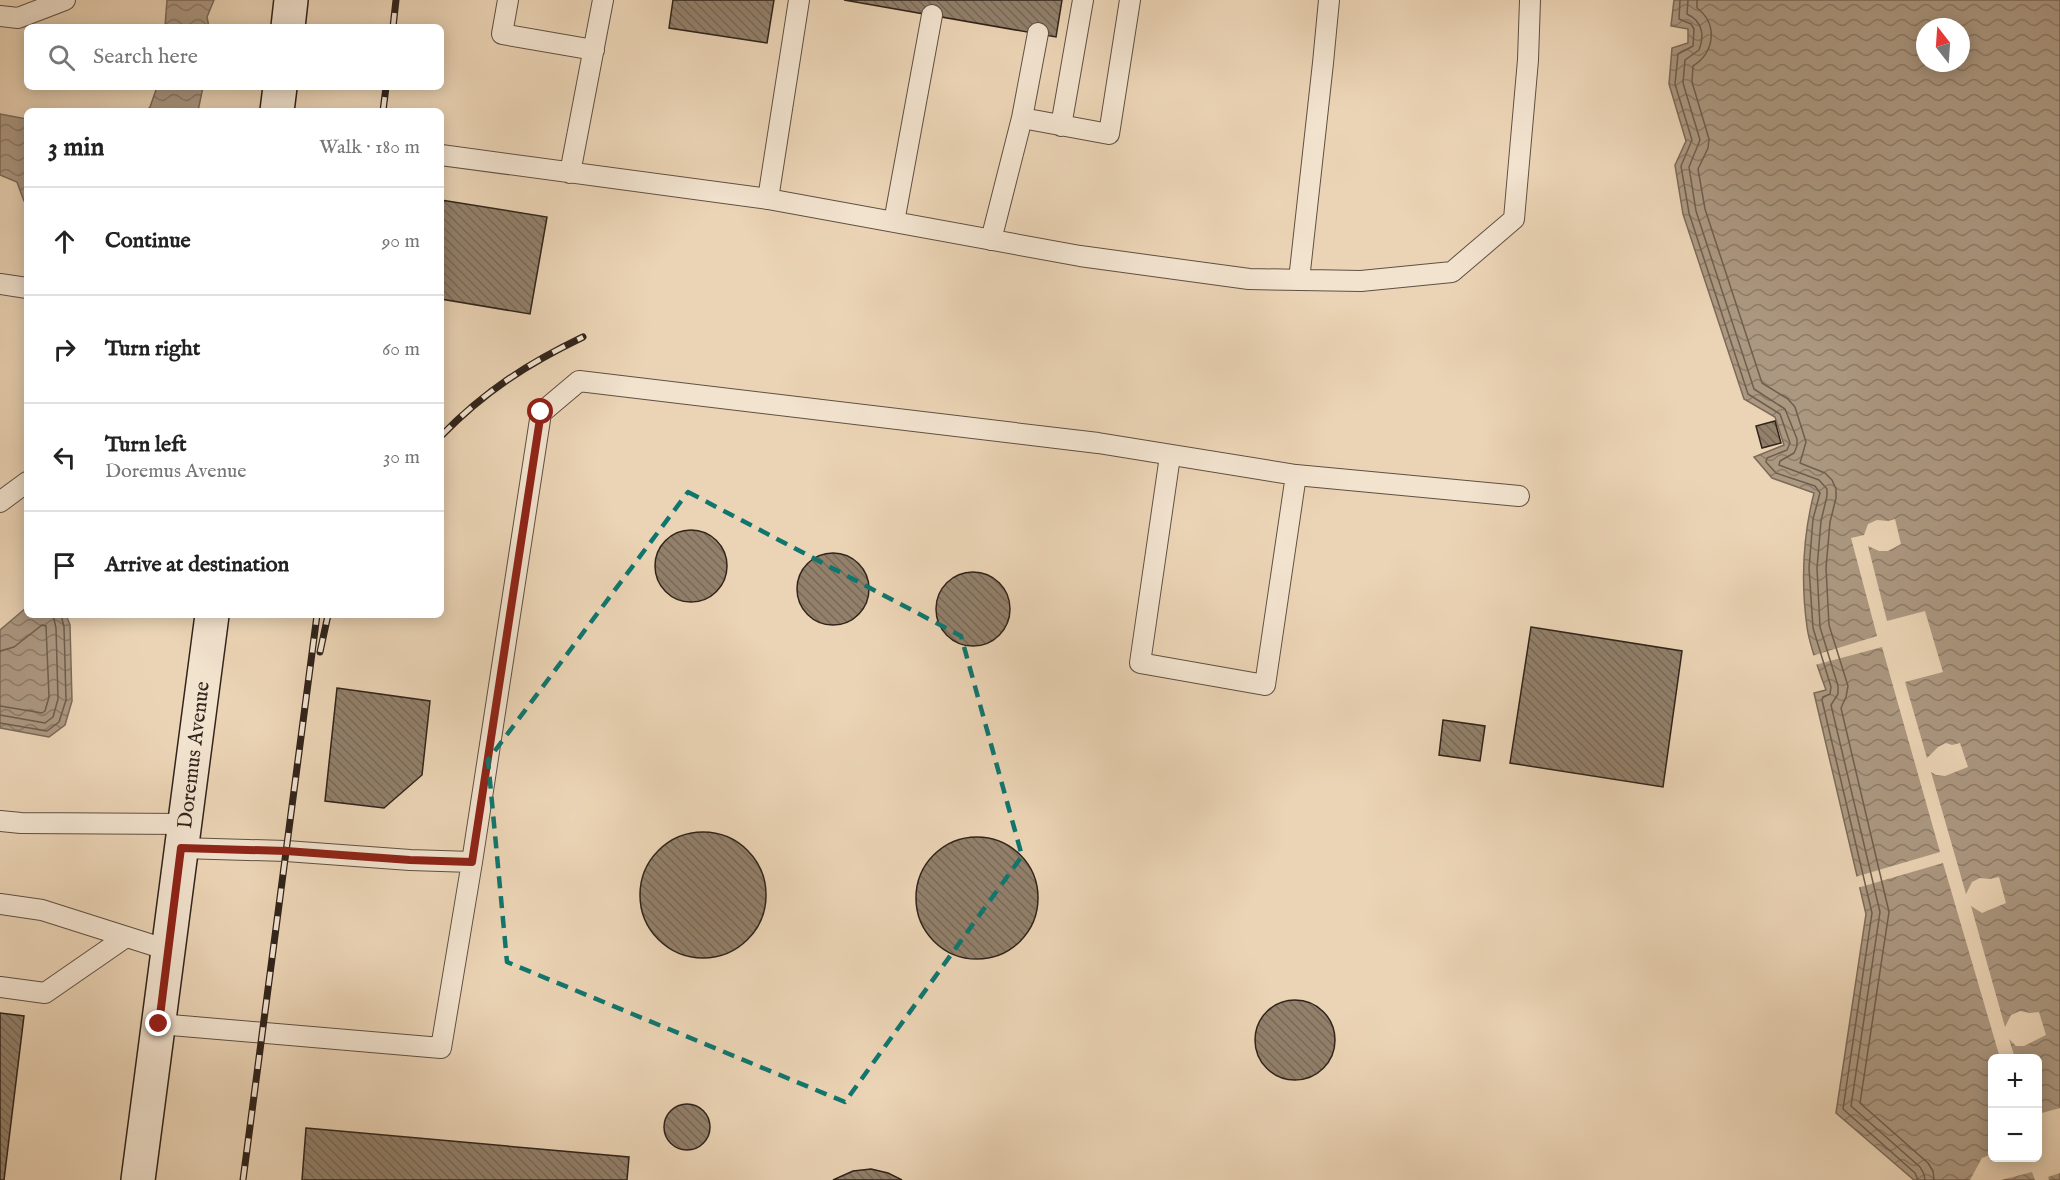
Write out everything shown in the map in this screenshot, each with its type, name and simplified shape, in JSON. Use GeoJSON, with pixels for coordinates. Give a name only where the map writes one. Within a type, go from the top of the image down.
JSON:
{"type":"FeatureCollection","features":[{"type":"Feature","properties":{"kind":"main road"},"geometry":{"type":"LineString","coordinates":[[288,24],[291,0]]}},
{"type":"Feature","properties":{"kind":"main road"},"geometry":{"type":"LineString","coordinates":[[277,108],[280,90]]}},
{"type":"Feature","properties":{"kind":"main road","name":"Doremus Avenue"},"geometry":{"type":"LineString","coordinates":[[138,1180],[212,618]]}},
{"type":"Feature","properties":{"kind":"lane"},"geometry":{"type":"LineString","coordinates":[[0,16],[18,18],[65,0]]}},
{"type":"Feature","properties":{"kind":"lane"},"geometry":{"type":"LineString","coordinates":[[508,0],[502,34],[594,50]]}},
{"type":"Feature","properties":{"kind":"lane"},"geometry":{"type":"LineString","coordinates":[[570,173],[603,0]]}},
{"type":"Feature","properties":{"kind":"lane"},"geometry":{"type":"LineString","coordinates":[[768,199],[799,0]]}},
{"type":"Feature","properties":{"kind":"lane"},"geometry":{"type":"LineString","coordinates":[[1061,126],[1083,0]]}},
{"type":"Feature","properties":{"kind":"lane"},"geometry":{"type":"LineString","coordinates":[[1022,118],[1108,134],[1130,0]]}},
{"type":"Feature","properties":{"kind":"lane"},"geometry":{"type":"LineString","coordinates":[[1299,280],[1329,0]]}},
{"type":"Feature","properties":{"kind":"lane"},"geometry":{"type":"LineString","coordinates":[[444,155],[768,199],[1080,256],[1249,279],[1361,281],[1452,272],[1514,219],[1530,0]]}},
{"type":"Feature","properties":{"kind":"lane"},"geometry":{"type":"LineString","coordinates":[[894,222],[932,15]]}},
{"type":"Feature","properties":{"kind":"lane"},"geometry":{"type":"LineString","coordinates":[[991,240],[1022,118],[1038,33]]}},
{"type":"Feature","properties":{"kind":"lane"},"geometry":{"type":"LineString","coordinates":[[0,284],[24,288]]}},
{"type":"Feature","properties":{"kind":"lane"},"geometry":{"type":"LineString","coordinates":[[159,1024],[441,1048],[541,412],[579,381],[1098,443],[1296,475],[1519,496]]}},
{"type":"Feature","properties":{"kind":"lane"},"geometry":{"type":"LineString","coordinates":[[1170,456],[1140,663],[1265,685],[1296,475]]}},
{"type":"Feature","properties":{"kind":"lane"},"geometry":{"type":"LineString","coordinates":[[0,502],[24,484]]}},
{"type":"Feature","properties":{"kind":"lane"},"geometry":{"type":"LineString","coordinates":[[0,820],[21,824],[183,836],[286,851],[472,862]]}},
{"type":"Feature","properties":{"kind":"lane"},"geometry":{"type":"LineString","coordinates":[[0,903],[42,910],[168,950]]}},
{"type":"Feature","properties":{"kind":"lane"},"geometry":{"type":"LineString","coordinates":[[0,987],[45,993],[126,937]]}},
{"type":"Feature","properties":{"kind":"highlighted area"},"geometry":{"type":"Polygon","coordinates":[[[688,492],[961,636],[1022,856],[845,1102],[507,962],[488,760],[688,492]]]}},
{"type":"Feature","properties":{"kind":"water"},"geometry":{"type":"Polygon","coordinates":[[[167,0],[214,0],[207,17],[208,24],[165,24],[167,0]]]}},
{"type":"Feature","properties":{"kind":"water"},"geometry":{"type":"Polygon","coordinates":[[[1674,0],[2060,0],[2060,1180],[1914,1180],[1836,1113],[1866,914],[1814,693],[1826,690],[1808,635],[1804,594],[1805,543],[1814,493],[1772,478],[1754,457],[1784,445],[1775,417],[1744,399],[1683,214],[1675,165],[1686,141],[1669,84],[1672,48],[1688,43],[1688,29],[1671,26],[1674,0]]]}},
{"type":"Feature","properties":{"kind":"water"},"geometry":{"type":"Polygon","coordinates":[[[156,90],[202,90],[199,108],[150,107],[156,90]]]}},
{"type":"Feature","properties":{"kind":"water"},"geometry":{"type":"Polygon","coordinates":[[[0,114],[24,118],[24,201],[17,182],[0,175],[0,114]]]}},
{"type":"Feature","properties":{"kind":"water"},"geometry":{"type":"Polygon","coordinates":[[[24,610],[24,618],[67,618],[70,625],[72,701],[65,725],[49,737],[0,728],[0,630],[24,610]]]}},
{"type":"Feature","properties":{"kind":"pier"},"geometry":{"type":"Polygon","coordinates":[[[1895,519],[1901,544],[1888,551],[1879,551],[1868,546],[1887,621],[1925,611],[1943,672],[1905,682],[1927,758],[1938,747],[1946,743],[1952,745],[1960,743],[1968,767],[1945,776],[1931,772],[1966,894],[1972,882],[1980,878],[1999,877],[2006,903],[1982,913],[1971,906],[2005,1027],[2011,1015],[2020,1011],[2039,1012],[2046,1035],[2024,1046],[2016,1046],[2009,1039],[2014,1054],[1999,1054],[1943,863],[1857,888],[1855,877],[1940,852],[1882,647],[1815,665],[1812,656],[1877,636],[1851,538],[1864,535],[1868,524],[1877,520],[1895,519]]]}},
{"type":"Feature","properties":{"kind":"pier"},"geometry":{"type":"Polygon","coordinates":[[[2060,1108],[2060,1173],[2048,1177],[2049,1180],[2035,1180],[2032,1172],[2001,1180],[1970,1180],[1982,1158],[1988,1156],[1988,1162],[2042,1162],[2042,1113],[2060,1108]]]}},
{"type":"Feature","properties":{"kind":"building"},"geometry":{"type":"Polygon","coordinates":[[[673,0],[774,0],[767,43],[669,28],[673,0]]]}},
{"type":"Feature","properties":{"kind":"building"},"geometry":{"type":"Polygon","coordinates":[[[844,0],[1062,0],[1056,37],[844,0]]]}},
{"type":"Feature","properties":{"kind":"building"},"geometry":{"type":"Polygon","coordinates":[[[444,200],[547,217],[530,314],[444,300],[444,200]]]}},
{"type":"Feature","properties":{"kind":"building"},"geometry":{"type":"Polygon","coordinates":[[[1775,421],[1781,443],[1762,448],[1756,426],[1775,421]]]}},
{"type":"Feature","properties":{"kind":"building"},"geometry":{"type":"Polygon","coordinates":[[[698,530],[717,540],[725,552],[727,566],[725,580],[717,592],[705,600],[684,602],[665,592],[657,580],[655,559],[665,540],[677,532],[698,530]]]}},
{"type":"Feature","properties":{"kind":"building"},"geometry":{"type":"Polygon","coordinates":[[[840,553],[859,563],[867,575],[869,589],[867,603],[859,615],[847,623],[826,625],[807,615],[799,603],[797,582],[807,563],[819,555],[840,553]]]}},
{"type":"Feature","properties":{"kind":"building"},"geometry":{"type":"Polygon","coordinates":[[[973,572],[987,575],[999,583],[1007,595],[1010,609],[1007,623],[999,635],[987,643],[973,646],[959,643],[947,635],[939,623],[936,609],[939,595],[947,583],[959,575],[973,572]]]}},
{"type":"Feature","properties":{"kind":"building"},"geometry":{"type":"Polygon","coordinates":[[[1531,627],[1682,651],[1663,787],[1510,763],[1531,627]]]}},
{"type":"Feature","properties":{"kind":"building"},"geometry":{"type":"Polygon","coordinates":[[[337,688],[430,701],[422,775],[384,808],[325,801],[337,688]]]}},
{"type":"Feature","properties":{"kind":"building"},"geometry":{"type":"Polygon","coordinates":[[[1443,720],[1485,726],[1480,761],[1439,755],[1443,720]]]}},
{"type":"Feature","properties":{"kind":"building"},"geometry":{"type":"Polygon","coordinates":[[[703,832],[727,837],[747,851],[761,871],[766,895],[761,919],[747,939],[727,953],[703,958],[679,953],[659,939],[645,919],[640,895],[645,871],[659,851],[679,837],[703,832]]]}},
{"type":"Feature","properties":{"kind":"building"},"geometry":{"type":"Polygon","coordinates":[[[977,837],[1000,841],[1020,855],[1034,875],[1038,898],[1034,921],[1020,941],[1000,955],[977,959],[954,955],[934,941],[920,921],[916,898],[920,875],[934,855],[954,841],[977,837]]]}},
{"type":"Feature","properties":{"kind":"building"},"geometry":{"type":"Polygon","coordinates":[[[1287,1000],[1303,1000],[1324,1011],[1335,1032],[1335,1048],[1324,1069],[1303,1080],[1287,1080],[1273,1074],[1261,1062],[1255,1048],[1255,1032],[1261,1018],[1273,1006],[1287,1000]]]}},
{"type":"Feature","properties":{"kind":"building"},"geometry":{"type":"Polygon","coordinates":[[[0,1013],[24,1016],[4,1180],[0,1180],[0,1013]]]}},
{"type":"Feature","properties":{"kind":"building"},"geometry":{"type":"Polygon","coordinates":[[[687,1104],[703,1111],[710,1127],[703,1143],[687,1150],[671,1143],[664,1127],[671,1111],[687,1104]]]}},
{"type":"Feature","properties":{"kind":"building"},"geometry":{"type":"Polygon","coordinates":[[[306,1128],[629,1157],[627,1180],[302,1180],[306,1128]]]}},
{"type":"Feature","properties":{"kind":"building"},"geometry":{"type":"Polygon","coordinates":[[[871,1169],[888,1173],[902,1180],[833,1180],[853,1171],[871,1169]]]}},
{"type":"Feature","properties":{"kind":"railway"},"geometry":{"type":"LineString","coordinates":[[393,24],[396,0]]}},
{"type":"Feature","properties":{"kind":"railway"},"geometry":{"type":"LineString","coordinates":[[383,108],[386,90]]}},
{"type":"Feature","properties":{"kind":"railway"},"geometry":{"type":"LineString","coordinates":[[444,433],[490,392],[525,368],[583,337]]}},
{"type":"Feature","properties":{"kind":"railway"},"geometry":{"type":"LineString","coordinates":[[243,1180],[317,618]]}},
{"type":"Feature","properties":{"kind":"railway"},"geometry":{"type":"LineString","coordinates":[[320,652],[327,618]]}},
{"type":"Feature","properties":{"kind":"route"},"geometry":{"type":"LineString","coordinates":[[159,1024],[181,848],[286,851],[472,862],[541,412]]}}]}
